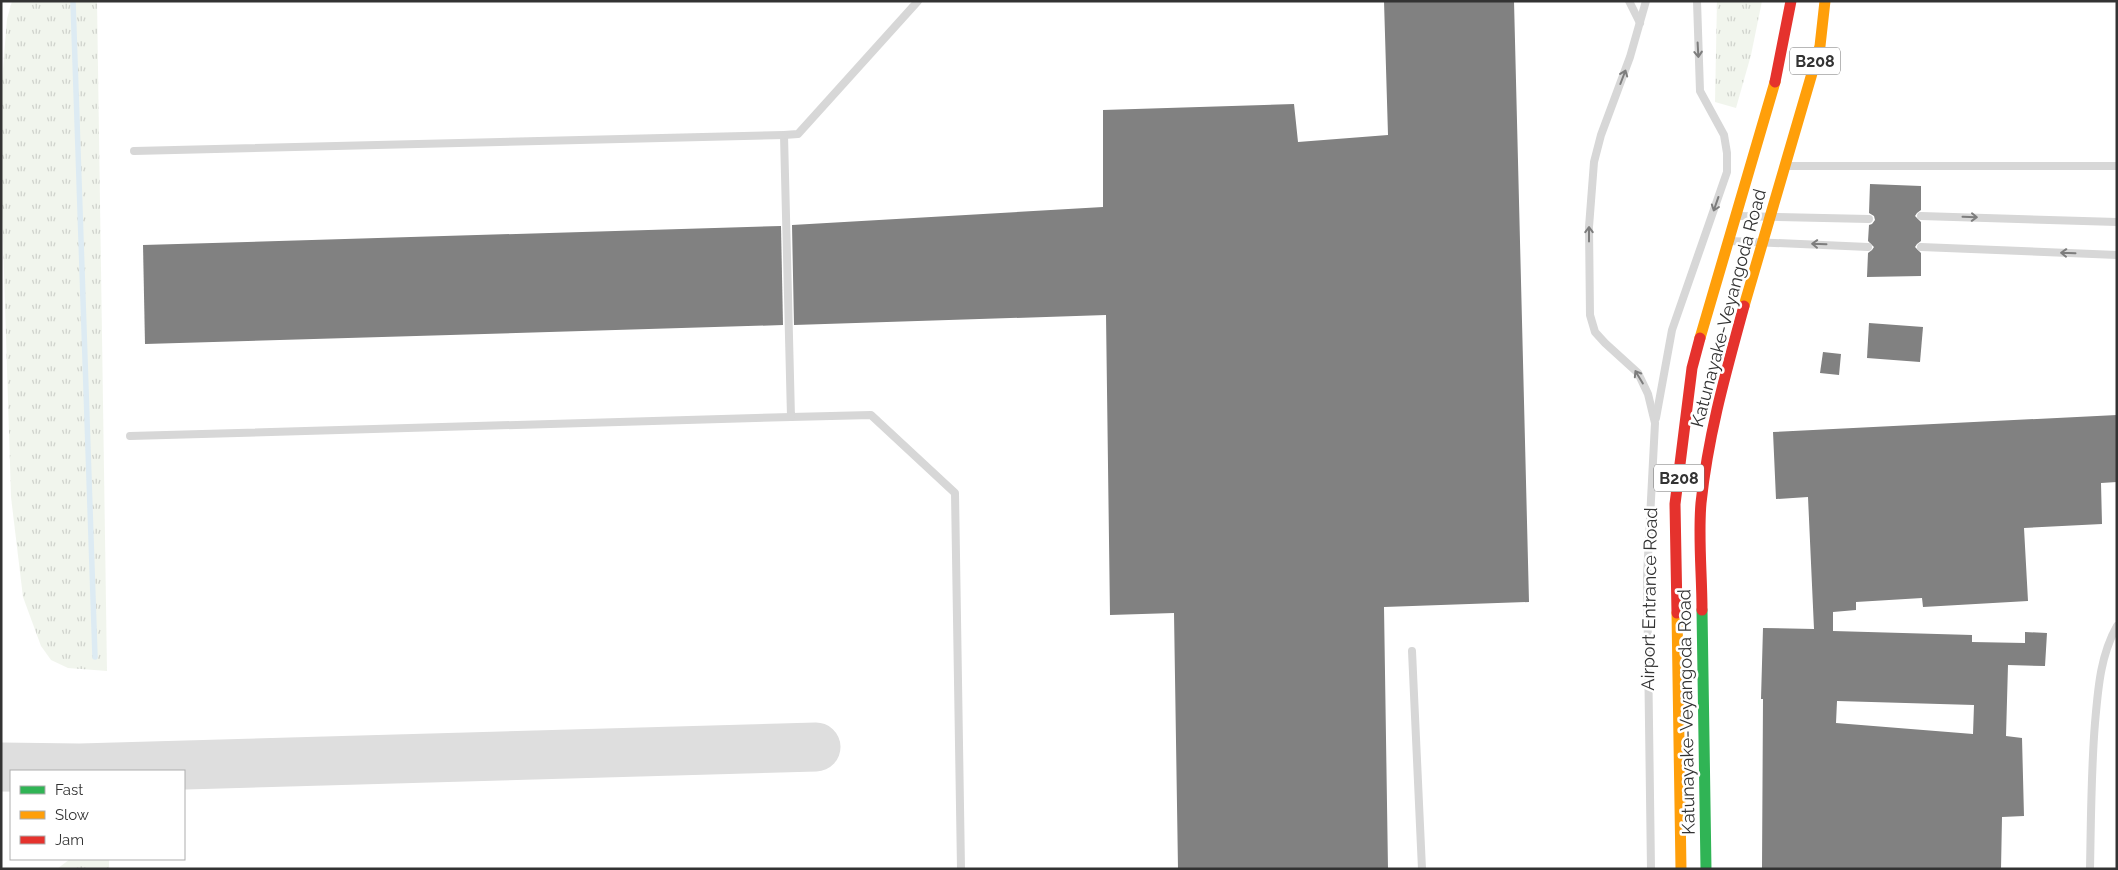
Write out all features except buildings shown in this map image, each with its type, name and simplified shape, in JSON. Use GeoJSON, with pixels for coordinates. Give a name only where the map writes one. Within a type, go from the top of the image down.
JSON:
{"type":"FeatureCollection","features":[{"type":"Feature","properties":{"kind":"main road","name":"Katunayake-Veyangoda Road"},"geometry":{"type":"LineString","coordinates":[[1682,869],[1675,504],[1692,368],[1771,100],[1791,1]]}},
{"type":"Feature","properties":{"kind":"main road","name":"Katunayake-Veyangoda Road"},"geometry":{"type":"LineString","coordinates":[[1706,869],[1701,505],[1710,437],[1719,394],[1820,46],[1825,1]]}},
{"type":"Feature","properties":{"kind":"lane"},"geometry":{"type":"LineString","coordinates":[[134,150],[798,134],[918,1]]}},
{"type":"Feature","properties":{"kind":"lane"},"geometry":{"type":"LineString","coordinates":[[1629,1],[1640,23]]}},
{"type":"Feature","properties":{"kind":"lane","name":"Airport Entrance Road"},"geometry":{"type":"LineString","coordinates":[[1646,1],[1630,57],[1601,135],[1594,162],[1589,227],[1590,316],[1595,332],[1638,373],[1648,394],[1655,423],[1647,576],[1651,869]]}},
{"type":"Feature","properties":{"kind":"lane"},"geometry":{"type":"LineString","coordinates":[[1655,423],[1672,330],[1726,172],[1727,153],[1724,135],[1700,91],[1697,1]]}},
{"type":"Feature","properties":{"kind":"lane"},"geometry":{"type":"LineString","coordinates":[[784,135],[791,417]]}},
{"type":"Feature","properties":{"kind":"lane"},"geometry":{"type":"LineString","coordinates":[[1786,166],[2117,166]]}},
{"type":"Feature","properties":{"kind":"lane"},"geometry":{"type":"LineString","coordinates":[[1736,216],[1869,219]]}},
{"type":"Feature","properties":{"kind":"lane"},"geometry":{"type":"LineString","coordinates":[[1921,216],[2117,222]]}},
{"type":"Feature","properties":{"kind":"lane"},"geometry":{"type":"LineString","coordinates":[[1728,241],[1868,246]]}},
{"type":"Feature","properties":{"kind":"lane"},"geometry":{"type":"LineString","coordinates":[[1921,247],[2117,255]]}},
{"type":"Feature","properties":{"kind":"lane"},"geometry":{"type":"LineString","coordinates":[[130,436],[871,415],[955,493],[961,869]]}},
{"type":"Feature","properties":{"kind":"lane"},"geometry":{"type":"LineString","coordinates":[[2090,869],[2092,764],[2099,679],[2109,640],[2117,626]]}},
{"type":"Feature","properties":{"kind":"lane"},"geometry":{"type":"LineString","coordinates":[[1412,651],[1422,869]]}},
{"type":"Feature","properties":{"kind":"green space"},"geometry":{"type":"Polygon","coordinates":[[[12,1],[97,1],[107,671],[68,668],[51,660],[41,646],[23,597],[11,497],[1,177],[1,94],[7,19],[12,1]]]}},
{"type":"Feature","properties":{"kind":"green space"},"geometry":{"type":"Polygon","coordinates":[[[1717,1],[1762,1],[1751,55],[1736,108],[1715,102],[1717,1]]]}},
{"type":"Feature","properties":{"kind":"green space"},"geometry":{"type":"Polygon","coordinates":[[[69,860],[109,860],[109,869],[57,869],[69,860]]]}},
{"type":"Feature","properties":{"kind":"waterway"},"geometry":{"type":"LineString","coordinates":[[73,1],[95,657]]}},
{"type":"Feature","properties":{"kind":"taxiway"},"geometry":{"type":"LineString","coordinates":[[1,767],[80,768],[816,747]]}},
{"type":"Feature","properties":{"kind":"traffic: fast"},"geometry":{"type":"LineString","coordinates":[[1702,610],[1706,869]]}},
{"type":"Feature","properties":{"kind":"traffic: slow"},"geometry":{"type":"LineString","coordinates":[[1744,306],[1820,46],[1825,1]]}},
{"type":"Feature","properties":{"kind":"traffic: slow"},"geometry":{"type":"LineString","coordinates":[[1700,338],[1775,82]]}},
{"type":"Feature","properties":{"kind":"traffic: slow"},"geometry":{"type":"LineString","coordinates":[[1677,613],[1681,869]]}},
{"type":"Feature","properties":{"kind":"traffic: jam"},"geometry":{"type":"LineString","coordinates":[[1775,82],[1791,1]]}},
{"type":"Feature","properties":{"kind":"traffic: jam"},"geometry":{"type":"LineString","coordinates":[[1702,610],[1700,529],[1704,478],[1718,404],[1744,306]]}},
{"type":"Feature","properties":{"kind":"traffic: jam"},"geometry":{"type":"LineString","coordinates":[[1677,613],[1675,504],[1692,368],[1700,338]]}}]}
